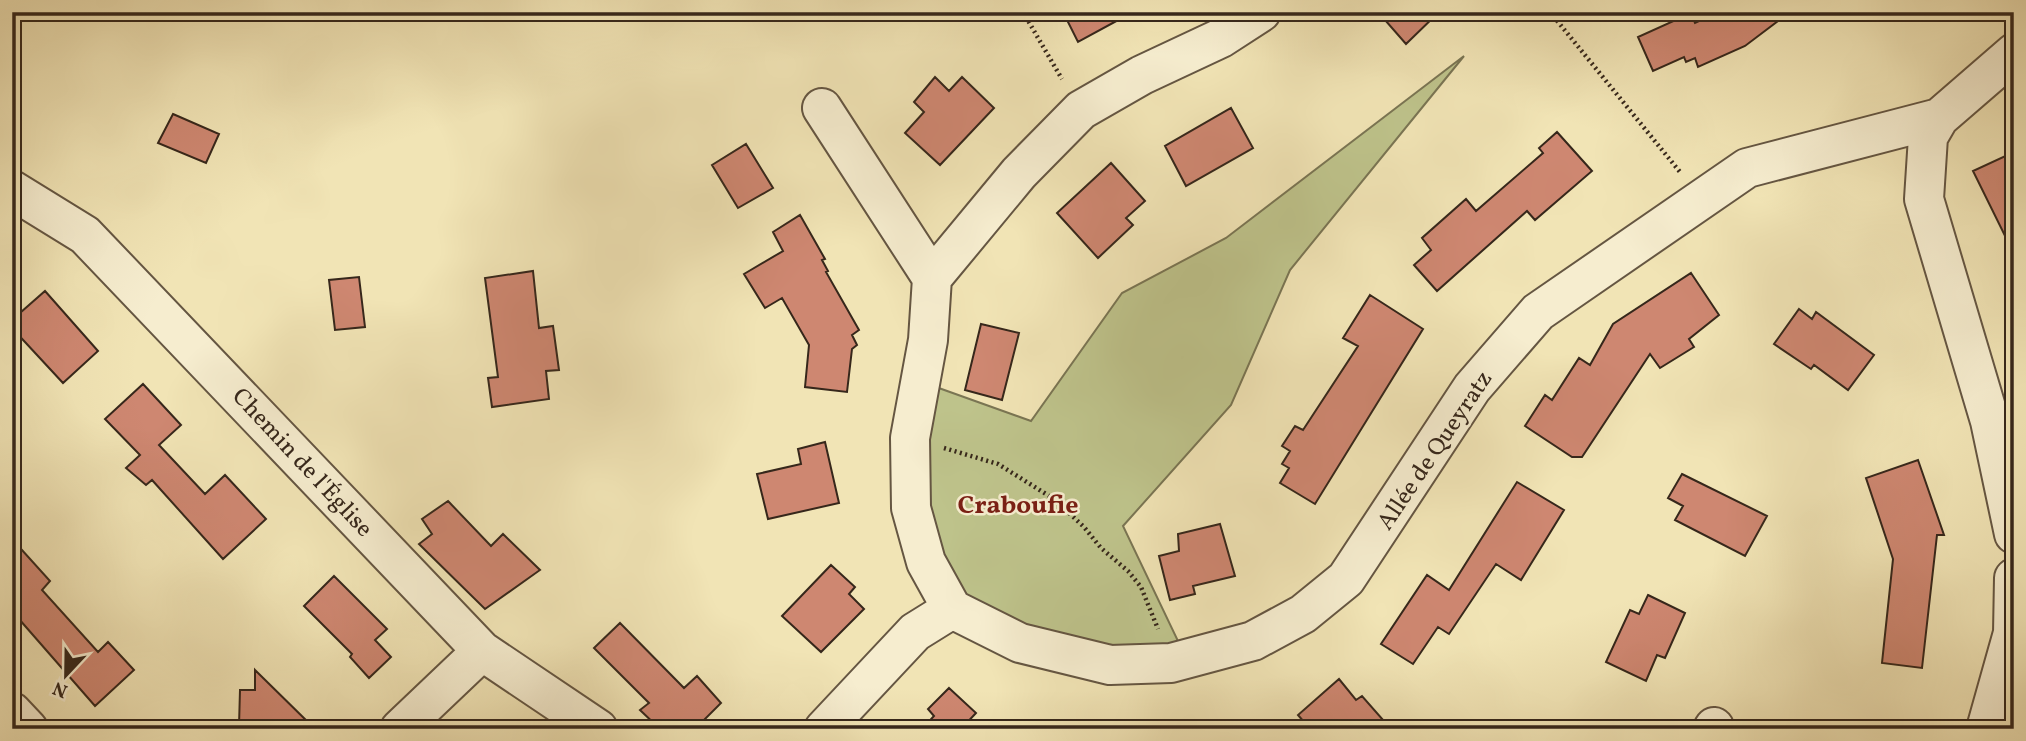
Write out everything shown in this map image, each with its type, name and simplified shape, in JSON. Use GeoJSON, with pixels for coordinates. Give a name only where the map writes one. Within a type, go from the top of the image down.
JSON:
{"type":"FeatureCollection","features":[{"type":"Feature","properties":{"kind":"street"},"geometry":{"type":"LineString","coordinates":[[952,609],[926,562],[911,508],[910,438],[928,340],[932,278],[1020,173],[1081,110],[1142,75],[1221,38],[1261,12]]}},
{"type":"Feature","properties":{"kind":"street"},"geometry":{"type":"LineString","coordinates":[[2014,53],[1938,118],[1928,137],[1924,199],[1990,421],[2014,534]]}},
{"type":"Feature","properties":{"kind":"street"},"geometry":{"type":"LineString","coordinates":[[822,108],[932,278]]}},
{"type":"Feature","properties":{"kind":"street","name":"Allée de Queyratz"},"geometry":{"type":"LineString","coordinates":[[952,609],[1020,643],[1110,665],[1171,663],[1253,641],[1303,614],[1346,579],[1472,388],[1538,312],[1747,168],[1938,118]]}},
{"type":"Feature","properties":{"kind":"street","name":"Chemin de l'Église"},"geometry":{"type":"LineString","coordinates":[[12,190],[85,235],[482,651],[598,729]]}},
{"type":"Feature","properties":{"kind":"street"},"geometry":{"type":"LineString","coordinates":[[1986,729],[2007,684],[2014,579]]}},
{"type":"Feature","properties":{"kind":"street"},"geometry":{"type":"LineString","coordinates":[[824,729],[915,632],[952,609]]}},
{"type":"Feature","properties":{"kind":"street"},"geometry":{"type":"LineString","coordinates":[[853,729],[927,651],[952,609]]}},
{"type":"Feature","properties":{"kind":"street"},"geometry":{"type":"LineString","coordinates":[[400,729],[482,651]]}},
{"type":"Feature","properties":{"kind":"street"},"geometry":{"type":"LineString","coordinates":[[12,712],[28,729]]}},
{"type":"Feature","properties":{"kind":"path"},"geometry":{"type":"LineString","coordinates":[[1023,12],[1081,110]]}},
{"type":"Feature","properties":{"kind":"path"},"geometry":{"type":"LineString","coordinates":[[1550,12],[1702,198]]}},
{"type":"Feature","properties":{"kind":"path"},"geometry":{"type":"LineString","coordinates":[[910,438],[998,464],[1054,499],[1141,587],[1171,663]]}},
{"type":"Feature","properties":{"kind":"green space"},"geometry":{"type":"Polygon","coordinates":[[[1464,56],[1290,270],[1231,405],[1123,526],[1178,641],[1152,655],[1037,636],[960,593],[925,510],[922,382],[1031,421],[1122,293],[1226,238],[1464,56]]]}},
{"type":"Feature","properties":{"kind":"building"},"geometry":{"type":"Polygon","coordinates":[[[1063,12],[1133,12],[1078,42],[1063,12]]]}},
{"type":"Feature","properties":{"kind":"building"},"geometry":{"type":"Polygon","coordinates":[[[1378,12],[1439,12],[1406,44],[1378,12]]]}},
{"type":"Feature","properties":{"kind":"building"},"geometry":{"type":"Polygon","coordinates":[[[1719,12],[1790,12],[1745,46],[1698,67],[1695,58],[1686,62],[1684,57],[1653,71],[1638,37],[1691,13],[1695,23],[1719,12]]]}},
{"type":"Feature","properties":{"kind":"building"},"geometry":{"type":"Polygon","coordinates":[[[935,77],[949,91],[962,77],[994,108],[940,165],[905,133],[924,112],[914,102],[935,77]]]}},
{"type":"Feature","properties":{"kind":"building"},"geometry":{"type":"Polygon","coordinates":[[[1231,108],[1253,148],[1186,186],[1165,146],[1231,108]]]}},
{"type":"Feature","properties":{"kind":"building"},"geometry":{"type":"Polygon","coordinates":[[[173,114],[219,134],[206,163],[158,143],[173,114]]]}},
{"type":"Feature","properties":{"kind":"building"},"geometry":{"type":"Polygon","coordinates":[[[1557,132],[1592,171],[1535,220],[1527,211],[1437,291],[1414,265],[1431,250],[1422,238],[1466,199],[1476,211],[1543,153],[1539,148],[1557,132]]]}},
{"type":"Feature","properties":{"kind":"building"},"geometry":{"type":"Polygon","coordinates":[[[746,144],[773,188],[738,208],[712,165],[746,144]]]}},
{"type":"Feature","properties":{"kind":"building"},"geometry":{"type":"Polygon","coordinates":[[[2014,152],[2014,254],[1973,171],[2014,152]]]}},
{"type":"Feature","properties":{"kind":"building"},"geometry":{"type":"Polygon","coordinates":[[[1111,163],[1145,201],[1126,218],[1133,225],[1098,258],[1057,213],[1111,163]]]}},
{"type":"Feature","properties":{"kind":"building"},"geometry":{"type":"Polygon","coordinates":[[[800,215],[825,259],[822,260],[828,271],[826,272],[859,330],[852,335],[857,345],[852,349],[847,392],[805,387],[809,345],[782,298],[765,308],[744,274],[783,251],[773,232],[800,215]]]}},
{"type":"Feature","properties":{"kind":"building"},"geometry":{"type":"Polygon","coordinates":[[[533,271],[539,328],[553,326],[559,370],[546,371],[549,399],[492,407],[488,378],[498,377],[485,278],[533,271]]]}},
{"type":"Feature","properties":{"kind":"building"},"geometry":{"type":"Polygon","coordinates":[[[1691,273],[1719,315],[1689,339],[1694,347],[1660,368],[1650,354],[1582,457],[1572,457],[1525,426],[1545,395],[1552,400],[1579,358],[1590,365],[1613,324],[1691,273]]]}},
{"type":"Feature","properties":{"kind":"building"},"geometry":{"type":"Polygon","coordinates":[[[359,277],[365,327],[335,330],[329,280],[359,277]]]}},
{"type":"Feature","properties":{"kind":"building"},"geometry":{"type":"Polygon","coordinates":[[[45,291],[98,351],[63,383],[12,328],[12,320],[45,291]]]}},
{"type":"Feature","properties":{"kind":"building"},"geometry":{"type":"Polygon","coordinates":[[[1370,295],[1423,329],[1315,504],[1280,483],[1289,468],[1282,464],[1290,451],[1282,446],[1295,426],[1303,430],[1358,346],[1343,338],[1370,295]]]}},
{"type":"Feature","properties":{"kind":"building"},"geometry":{"type":"Polygon","coordinates":[[[1799,309],[1812,319],[1816,312],[1874,355],[1848,390],[1814,365],[1811,369],[1774,344],[1799,309]]]}},
{"type":"Feature","properties":{"kind":"building"},"geometry":{"type":"Polygon","coordinates":[[[981,324],[1019,333],[1002,400],[965,390],[981,324]]]}},
{"type":"Feature","properties":{"kind":"building"},"geometry":{"type":"Polygon","coordinates":[[[143,384],[181,425],[159,445],[205,494],[225,475],[266,519],[223,559],[152,480],[146,485],[126,468],[140,455],[105,419],[143,384]]]}},
{"type":"Feature","properties":{"kind":"building"},"geometry":{"type":"Polygon","coordinates":[[[825,442],[839,503],[768,519],[757,474],[801,464],[798,449],[825,442]]]}},
{"type":"Feature","properties":{"kind":"building"},"geometry":{"type":"Polygon","coordinates":[[[1918,460],[1944,535],[1937,535],[1922,668],[1882,663],[1893,559],[1866,478],[1918,460]]]}},
{"type":"Feature","properties":{"kind":"building"},"geometry":{"type":"Polygon","coordinates":[[[1682,474],[1767,516],[1745,556],[1675,520],[1683,506],[1668,498],[1682,474]]]}},
{"type":"Feature","properties":{"kind":"building"},"geometry":{"type":"Polygon","coordinates":[[[1517,482],[1564,510],[1521,580],[1496,564],[1449,634],[1438,627],[1413,664],[1381,644],[1427,575],[1449,590],[1517,482]]]}},
{"type":"Feature","properties":{"kind":"building"},"geometry":{"type":"Polygon","coordinates":[[[448,501],[491,546],[503,534],[540,570],[485,609],[419,544],[432,534],[422,519],[448,501]]]}},
{"type":"Feature","properties":{"kind":"building"},"geometry":{"type":"Polygon","coordinates":[[[1220,524],[1235,576],[1193,586],[1195,594],[1170,600],[1159,556],[1179,551],[1178,534],[1220,524]]]}},
{"type":"Feature","properties":{"kind":"building"},"geometry":{"type":"Polygon","coordinates":[[[12,539],[50,581],[42,590],[98,652],[108,642],[134,670],[95,706],[12,611],[12,539]]]}},
{"type":"Feature","properties":{"kind":"building"},"geometry":{"type":"Polygon","coordinates":[[[831,565],[855,587],[849,594],[864,609],[821,652],[782,616],[831,565]]]}},
{"type":"Feature","properties":{"kind":"building"},"geometry":{"type":"Polygon","coordinates":[[[334,576],[387,629],[375,640],[391,657],[369,678],[350,657],[352,654],[304,606],[334,576]]]}},
{"type":"Feature","properties":{"kind":"building"},"geometry":{"type":"Polygon","coordinates":[[[1648,595],[1685,613],[1665,658],[1657,655],[1646,681],[1606,662],[1630,610],[1639,614],[1648,595]]]}},
{"type":"Feature","properties":{"kind":"building"},"geometry":{"type":"Polygon","coordinates":[[[620,623],[684,688],[697,676],[721,703],[695,729],[660,729],[640,710],[649,703],[594,648],[620,623]]]}},
{"type":"Feature","properties":{"kind":"building"},"geometry":{"type":"Polygon","coordinates":[[[255,670],[315,729],[239,726],[240,690],[255,690],[255,670]]]}},
{"type":"Feature","properties":{"kind":"building"},"geometry":{"type":"Polygon","coordinates":[[[1339,679],[1356,700],[1362,696],[1391,729],[1310,729],[1298,715],[1339,679]]]}},
{"type":"Feature","properties":{"kind":"building"},"geometry":{"type":"Polygon","coordinates":[[[949,688],[976,713],[961,729],[922,729],[934,716],[928,709],[949,688]]]}},
{"type":"Feature","properties":{"kind":"district","name":"Craboufie"},"geometry":{"type":"Point","coordinates":[1018,504]}}]}
